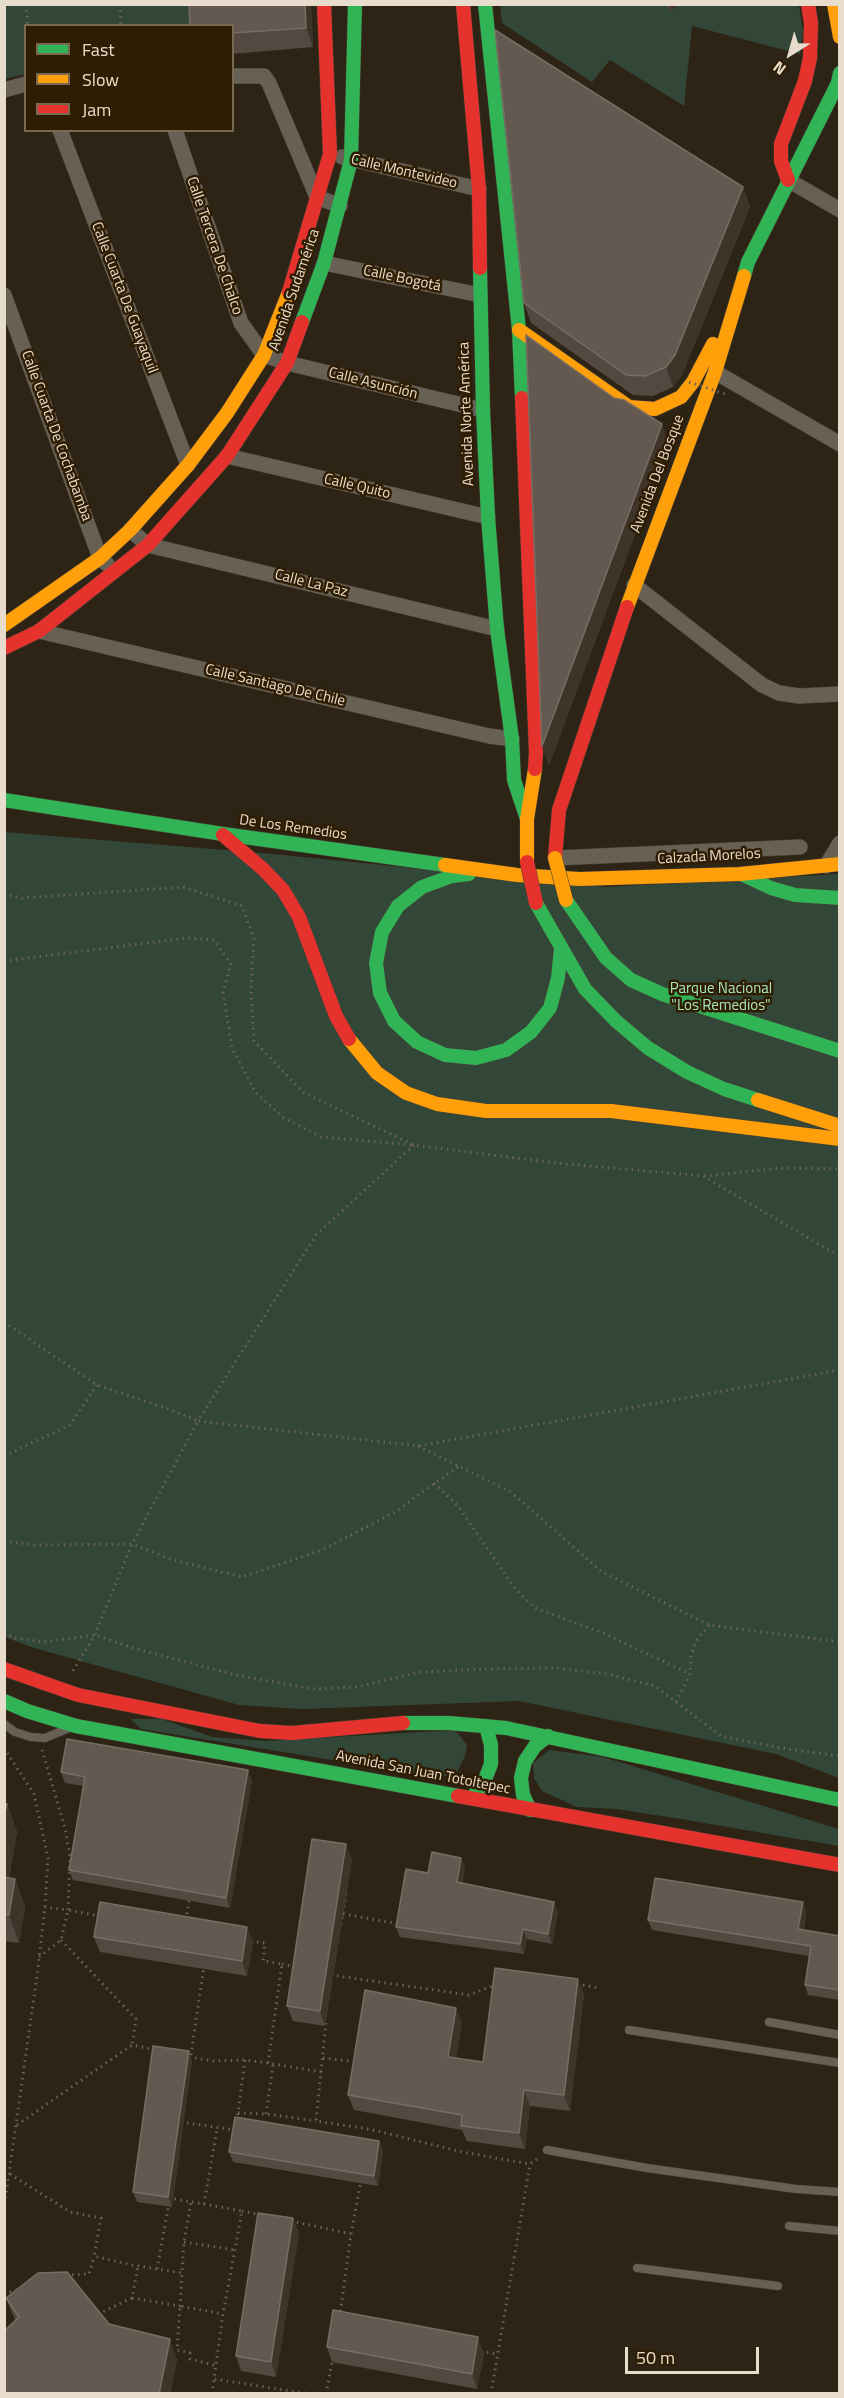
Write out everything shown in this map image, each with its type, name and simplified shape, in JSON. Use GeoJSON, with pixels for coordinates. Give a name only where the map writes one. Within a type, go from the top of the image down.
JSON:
{"type":"FeatureCollection","features":[{"type":"Feature","properties":{"kind":"main road","name":"Avenida Sudamérica"},"geometry":{"type":"LineString","coordinates":[[6,620],[100,558],[130,530],[188,465],[227,413],[264,355],[288,294],[330,154],[324,4]]}},
{"type":"Feature","properties":{"kind":"main road","name":"Avenida Sudamérica"},"geometry":{"type":"LineString","coordinates":[[4,648],[39,631],[148,545],[226,456],[287,363],[324,263],[351,160],[355,4]]}},
{"type":"Feature","properties":{"kind":"main road","name":"Avenida Norte América"},"geometry":{"type":"LineString","coordinates":[[464,4],[479,189],[483,410],[488,517],[497,629],[512,739],[514,780],[527,819]]}},
{"type":"Feature","properties":{"kind":"main road","name":"Avenida Norte América"},"geometry":{"type":"LineString","coordinates":[[485,4],[519,330],[536,752],[534,784],[527,819],[527,862],[536,903],[585,988],[616,1021],[648,1048],[687,1072],[724,1089],[840,1126]]}},
{"type":"Feature","properties":{"kind":"main road"},"geometry":{"type":"LineString","coordinates":[[788,180],[781,160],[781,144],[805,81],[810,58],[811,23],[808,4]]}},
{"type":"Feature","properties":{"kind":"main road"},"geometry":{"type":"LineString","coordinates":[[834,4],[840,37]]}},
{"type":"Feature","properties":{"kind":"main road","name":"Avenida Del Bosque"},"geometry":{"type":"LineString","coordinates":[[839,79],[748,262],[715,372],[634,585],[559,810],[555,858],[566,900],[606,958],[631,980],[662,994],[840,1051]]}},
{"type":"Feature","properties":{"kind":"main road"},"geometry":{"type":"LineString","coordinates":[[519,330],[629,407],[655,409],[681,397],[693,382],[708,355],[748,262]]}},
{"type":"Feature","properties":{"kind":"main road","name":"De Los Remedios"},"geometry":{"type":"LineString","coordinates":[[4,800],[223,834],[488,871],[579,879]]}},
{"type":"Feature","properties":{"kind":"main road"},"geometry":{"type":"LineString","coordinates":[[223,834],[283,890],[299,917],[336,1016],[353,1046],[377,1073],[406,1093],[437,1104],[486,1111],[611,1111],[840,1139]]}},
{"type":"Feature","properties":{"kind":"main road","name":"Calzada Morelos"},"geometry":{"type":"LineString","coordinates":[[579,879],[740,874],[833,865]]}},
{"type":"Feature","properties":{"kind":"main road"},"geometry":{"type":"LineString","coordinates":[[488,871],[452,876],[422,887],[398,906],[382,932],[376,963],[380,993],[394,1021],[417,1042],[445,1055],[476,1058],[506,1050],[531,1032],[550,1008],[558,978],[561,948]]}},
{"type":"Feature","properties":{"kind":"main road"},"geometry":{"type":"LineString","coordinates":[[740,874],[795,896],[840,898]]}},
{"type":"Feature","properties":{"kind":"main road","name":"Avenida San Juan Totoltepec"},"geometry":{"type":"LineString","coordinates":[[4,1668],[19,1676],[61,1690],[260,1731],[292,1732],[408,1723],[486,1726],[548,1736],[840,1800]]}},
{"type":"Feature","properties":{"kind":"main road","name":"Avenida San Juan Totoltepec"},"geometry":{"type":"LineString","coordinates":[[4,1701],[27,1711],[76,1726],[840,1865]]}},
{"type":"Feature","properties":{"kind":"main road"},"geometry":{"type":"LineString","coordinates":[[472,1798],[484,1782],[491,1764],[492,1745],[486,1726]]}},
{"type":"Feature","properties":{"kind":"main road"},"geometry":{"type":"LineString","coordinates":[[530,1810],[523,1795],[521,1778],[525,1761],[535,1746],[548,1736]]}},
{"type":"Feature","properties":{"kind":"main road"},"geometry":{"type":"LineString","coordinates":[[804,1792],[840,1788]]}},
{"type":"Feature","properties":{"kind":"main road"},"geometry":{"type":"LineString","coordinates":[[804,1792],[840,1809]]}},
{"type":"Feature","properties":{"kind":"main road"},"geometry":{"type":"LineString","coordinates":[[786,1856],[840,1877]]}},
{"type":"Feature","properties":{"kind":"street"},"geometry":{"type":"LineString","coordinates":[[234,76],[264,76],[317,197],[340,206]]}},
{"type":"Feature","properties":{"kind":"street"},"geometry":{"type":"LineString","coordinates":[[4,90],[24,85]]}},
{"type":"Feature","properties":{"kind":"street","name":"Calle Cuarta De Guayaquil"},"geometry":{"type":"LineString","coordinates":[[61,132],[188,465]]}},
{"type":"Feature","properties":{"kind":"street","name":"Calle Tercera De Chalco"},"geometry":{"type":"LineString","coordinates":[[176,132],[241,323],[264,355]]}},
{"type":"Feature","properties":{"kind":"street","name":"Calle Montevideo"},"geometry":{"type":"LineString","coordinates":[[330,154],[479,189]]}},
{"type":"Feature","properties":{"kind":"street"},"geometry":{"type":"LineString","coordinates":[[788,180],[840,210]]}},
{"type":"Feature","properties":{"kind":"street","name":"Calle Bogotá"},"geometry":{"type":"LineString","coordinates":[[324,263],[480,295]]}},
{"type":"Feature","properties":{"kind":"street","name":"Calle Cuarta De Cochabamba"},"geometry":{"type":"LineString","coordinates":[[4,295],[100,558],[116,572]]}},
{"type":"Feature","properties":{"kind":"street","name":"Calle Asunción"},"geometry":{"type":"LineString","coordinates":[[264,355],[287,363],[483,410]]}},
{"type":"Feature","properties":{"kind":"street"},"geometry":{"type":"LineString","coordinates":[[715,372],[840,444]]}},
{"type":"Feature","properties":{"kind":"street","name":"Calle Quito"},"geometry":{"type":"LineString","coordinates":[[226,456],[488,517]]}},
{"type":"Feature","properties":{"kind":"street","name":"Calle La Paz"},"geometry":{"type":"LineString","coordinates":[[130,530],[148,545],[497,629]]}},
{"type":"Feature","properties":{"kind":"street"},"geometry":{"type":"LineString","coordinates":[[634,585],[762,685],[779,693],[799,696],[840,694]]}},
{"type":"Feature","properties":{"kind":"street","name":"Calle Santiago De Chile"},"geometry":{"type":"LineString","coordinates":[[39,631],[489,736],[512,739]]}},
{"type":"Feature","properties":{"kind":"street"},"geometry":{"type":"LineString","coordinates":[[833,865],[840,843]]}},
{"type":"Feature","properties":{"kind":"street"},"geometry":{"type":"LineString","coordinates":[[555,858],[800,848]]}},
{"type":"Feature","properties":{"kind":"lane"},"geometry":{"type":"LineString","coordinates":[[4,1724],[15,1732],[36,1738],[45,1738],[76,1726]]}},
{"type":"Feature","properties":{"kind":"lane"},"geometry":{"type":"LineString","coordinates":[[768,2022],[840,2035]]}},
{"type":"Feature","properties":{"kind":"lane"},"geometry":{"type":"LineString","coordinates":[[629,2030],[840,2063]]}},
{"type":"Feature","properties":{"kind":"lane"},"geometry":{"type":"LineString","coordinates":[[547,2150],[647,2168],[796,2189],[840,2192]]}},
{"type":"Feature","properties":{"kind":"lane"},"geometry":{"type":"LineString","coordinates":[[789,2226],[840,2231]]}},
{"type":"Feature","properties":{"kind":"lane"},"geometry":{"type":"LineString","coordinates":[[637,2268],[778,2286]]}},
{"type":"Feature","properties":{"kind":"path"},"geometry":{"type":"LineString","coordinates":[[26,4],[28,24]]}},
{"type":"Feature","properties":{"kind":"path"},"geometry":{"type":"LineString","coordinates":[[33,4],[53,4]]}},
{"type":"Feature","properties":{"kind":"path"},"geometry":{"type":"LineString","coordinates":[[120,4],[121,24]]}},
{"type":"Feature","properties":{"kind":"path"},"geometry":{"type":"LineString","coordinates":[[688,382],[725,394]]}},
{"type":"Feature","properties":{"kind":"path"},"geometry":{"type":"LineString","coordinates":[[4,961],[187,938],[214,940],[231,964],[223,992],[232,1048],[255,1092],[284,1118],[321,1137],[414,1145],[316,1235],[198,1421],[132,1544],[95,1635],[61,1690]]}},
{"type":"Feature","properties":{"kind":"path"},"geometry":{"type":"LineString","coordinates":[[703,1176],[783,1168],[840,1168]]}},
{"type":"Feature","properties":{"kind":"path"},"geometry":{"type":"LineString","coordinates":[[4,1322],[97,1386],[164,1407],[198,1421],[418,1446],[840,1370]]}},
{"type":"Feature","properties":{"kind":"path"},"geometry":{"type":"LineString","coordinates":[[4,1456],[70,1425],[97,1386]]}},
{"type":"Feature","properties":{"kind":"path"},"geometry":{"type":"LineString","coordinates":[[418,1446],[511,1492],[602,1572],[710,1625],[840,1642]]}},
{"type":"Feature","properties":{"kind":"path"},"geometry":{"type":"LineString","coordinates":[[4,1541],[35,1545],[132,1544],[172,1560],[242,1577],[322,1550],[395,1512],[459,1466]]}},
{"type":"Feature","properties":{"kind":"path"},"geometry":{"type":"LineString","coordinates":[[434,1483],[458,1506],[516,1590],[535,1608],[603,1633],[690,1674]]}},
{"type":"Feature","properties":{"kind":"path"},"geometry":{"type":"LineString","coordinates":[[676,1702],[690,1674],[691,1657],[696,1641],[710,1625]]}},
{"type":"Feature","properties":{"kind":"path"},"geometry":{"type":"LineString","coordinates":[[4,1633],[15,1638],[44,1642],[95,1635],[133,1648],[236,1676],[313,1689],[357,1687],[420,1672],[555,1668],[607,1674],[655,1686],[722,1736],[786,1749],[840,1756]]}},
{"type":"Feature","properties":{"kind":"path"},"geometry":{"type":"LineString","coordinates":[[36,1738],[65,1828],[70,1857],[68,1910],[61,1940],[39,1957]]}},
{"type":"Feature","properties":{"kind":"path"},"geometry":{"type":"LineString","coordinates":[[4,1748],[34,1794],[48,1858],[39,1957],[4,2209]]}},
{"type":"Feature","properties":{"kind":"path"},"geometry":{"type":"LineString","coordinates":[[340,1935],[346,1894]]}},
{"type":"Feature","properties":{"kind":"path"},"geometry":{"type":"LineString","coordinates":[[186,1921],[189,1901]]}},
{"type":"Feature","properties":{"kind":"path"},"geometry":{"type":"LineString","coordinates":[[45,1907],[105,1917]]}},
{"type":"Feature","properties":{"kind":"path"},"geometry":{"type":"LineString","coordinates":[[343,1914],[402,1924]]}},
{"type":"Feature","properties":{"kind":"path"},"geometry":{"type":"LineString","coordinates":[[61,1940],[136,2019],[132,2046]]}},
{"type":"Feature","properties":{"kind":"path"},"geometry":{"type":"LineString","coordinates":[[243,1940],[266,1943],[263,1961],[302,1969]]}},
{"type":"Feature","properties":{"kind":"path"},"geometry":{"type":"LineString","coordinates":[[189,2068],[206,1957]]}},
{"type":"Feature","properties":{"kind":"path"},"geometry":{"type":"LineString","coordinates":[[268,2063],[282,1964]]}},
{"type":"Feature","properties":{"kind":"path"},"geometry":{"type":"LineString","coordinates":[[331,1986],[334,1965]]}},
{"type":"Feature","properties":{"kind":"path"},"geometry":{"type":"LineString","coordinates":[[323,1973],[469,1995],[498,1983]]}},
{"type":"Feature","properties":{"kind":"path"},"geometry":{"type":"LineString","coordinates":[[567,1982],[598,1988]]}},
{"type":"Feature","properties":{"kind":"path"},"geometry":{"type":"LineString","coordinates":[[316,2121],[327,2016]]}},
{"type":"Feature","properties":{"kind":"path"},"geometry":{"type":"LineString","coordinates":[[16,2126],[132,2046],[161,2051]]}},
{"type":"Feature","properties":{"kind":"path"},"geometry":{"type":"LineString","coordinates":[[181,2055],[214,2061],[245,2060],[321,2072]]}},
{"type":"Feature","properties":{"kind":"path"},"geometry":{"type":"LineString","coordinates":[[323,2058],[361,2063]]}},
{"type":"Feature","properties":{"kind":"path"},"geometry":{"type":"LineString","coordinates":[[180,2133],[181,2122],[235,2131],[245,2060]]}},
{"type":"Feature","properties":{"kind":"path"},"geometry":{"type":"LineString","coordinates":[[266,2114],[273,2064]]}},
{"type":"Feature","properties":{"kind":"path"},"geometry":{"type":"LineString","coordinates":[[238,2113],[266,2114],[369,2129],[462,2152],[530,2164]]}},
{"type":"Feature","properties":{"kind":"path"},"geometry":{"type":"LineString","coordinates":[[204,2204],[217,2129]]}},
{"type":"Feature","properties":{"kind":"path"},"geometry":{"type":"LineString","coordinates":[[491,2394],[530,2164],[547,2150]]}},
{"type":"Feature","properties":{"kind":"path"},"geometry":{"type":"LineString","coordinates":[[4,2173],[10,2174],[70,2212],[101,2218],[89,2274],[60,2276]]}},
{"type":"Feature","properties":{"kind":"path"},"geometry":{"type":"LineString","coordinates":[[339,2325],[361,2176]]}},
{"type":"Feature","properties":{"kind":"path"},"geometry":{"type":"LineString","coordinates":[[157,2269],[172,2188]]}},
{"type":"Feature","properties":{"kind":"path"},"geometry":{"type":"LineString","coordinates":[[170,2199],[264,2215]]}},
{"type":"Feature","properties":{"kind":"path"},"geometry":{"type":"LineString","coordinates":[[191,2202],[184,2242],[177,2350],[190,2353],[190,2359],[214,2365]]}},
{"type":"Feature","properties":{"kind":"path"},"geometry":{"type":"LineString","coordinates":[[212,2394],[214,2365],[242,2211]]}},
{"type":"Feature","properties":{"kind":"path"},"geometry":{"type":"LineString","coordinates":[[286,2220],[351,2234]]}},
{"type":"Feature","properties":{"kind":"path"},"geometry":{"type":"LineString","coordinates":[[184,2242],[235,2250]]}},
{"type":"Feature","properties":{"kind":"path"},"geometry":{"type":"LineString","coordinates":[[94,2256],[182,2273]]}},
{"type":"Feature","properties":{"kind":"path"},"geometry":{"type":"LineString","coordinates":[[132,2298],[138,2266]]}},
{"type":"Feature","properties":{"kind":"path"},"geometry":{"type":"LineString","coordinates":[[4,2294],[27,2287]]}},
{"type":"Feature","properties":{"kind":"path"},"geometry":{"type":"LineString","coordinates":[[93,2315],[132,2298],[223,2314]]}},
{"type":"Feature","properties":{"kind":"path"},"geometry":{"type":"LineString","coordinates":[[326,2394],[334,2348]]}},
{"type":"Feature","properties":{"kind":"path"},"geometry":{"type":"LineString","coordinates":[[475,2350],[497,2354]]}},
{"type":"Feature","properties":{"kind":"path"},"geometry":{"type":"LineString","coordinates":[[214,2379],[310,2394]]}},
{"type":"Feature","properties":{"kind":"green space"},"geometry":{"type":"Polygon","coordinates":[[[663,4],[672,11],[676,4],[799,5],[803,32],[800,54],[692,26],[684,106],[610,60],[592,82],[502,23],[500,5],[663,4]]]}},
{"type":"Feature","properties":{"kind":"green space"},"geometry":{"type":"Polygon","coordinates":[[[4,5],[193,5],[194,24],[24,24],[24,74],[5,79],[4,5]]]}},
{"type":"Feature","properties":{"kind":"green space","name":"Parque Nacional \"Los Remedios\""},"geometry":{"type":"Polygon","coordinates":[[[4,832],[262,853],[607,887],[839,874],[839,1778],[776,1754],[519,1701],[302,1709],[239,1705],[34,1648],[5,1637],[4,832]]]}},
{"type":"Feature","properties":{"kind":"green space"},"geometry":{"type":"Polygon","coordinates":[[[130,1719],[162,1719],[212,1737],[265,1741],[455,1730],[467,1745],[465,1756],[456,1774],[438,1777],[141,1729],[130,1719]]]}},
{"type":"Feature","properties":{"kind":"green space"},"geometry":{"type":"Polygon","coordinates":[[[549,1750],[603,1757],[839,1829],[839,1846],[616,1809],[577,1807],[542,1791],[534,1778],[533,1763],[549,1750]]]}},
{"type":"Feature","properties":{"kind":"building"},"geometry":{"type":"Polygon","coordinates":[[[189,4],[305,4],[306,28],[234,33],[234,24],[190,24],[189,4]]]}},
{"type":"Feature","properties":{"kind":"building"},"geometry":{"type":"Polygon","coordinates":[[[495,30],[743,187],[675,355],[666,367],[645,376],[626,375],[524,303],[495,30]]]}},
{"type":"Feature","properties":{"kind":"building"},"geometry":{"type":"Polygon","coordinates":[[[526,335],[614,398],[624,400],[662,424],[542,746],[526,335]]]}},
{"type":"Feature","properties":{"kind":"building"},"geometry":{"type":"Polygon","coordinates":[[[67,1739],[248,1770],[226,1898],[69,1870],[85,1777],[61,1772],[67,1739]]]}},
{"type":"Feature","properties":{"kind":"building"},"geometry":{"type":"Polygon","coordinates":[[[312,1839],[346,1844],[320,2011],[287,2006],[312,1839]]]}},
{"type":"Feature","properties":{"kind":"building"},"geometry":{"type":"Polygon","coordinates":[[[432,1852],[461,1858],[457,1882],[554,1902],[548,1934],[523,1929],[520,1944],[396,1927],[406,1869],[428,1873],[432,1852]]]}},
{"type":"Feature","properties":{"kind":"building"},"geometry":{"type":"Polygon","coordinates":[[[4,1877],[15,1879],[9,1915],[4,1914],[4,1877]]]}},
{"type":"Feature","properties":{"kind":"building"},"geometry":{"type":"Polygon","coordinates":[[[655,1878],[803,1902],[798,1929],[840,1936],[840,1990],[805,1985],[811,1946],[648,1920],[655,1878]]]}},
{"type":"Feature","properties":{"kind":"building"},"geometry":{"type":"Polygon","coordinates":[[[100,1902],[247,1927],[242,1961],[94,1937],[100,1902]]]}},
{"type":"Feature","properties":{"kind":"building"},"geometry":{"type":"Polygon","coordinates":[[[495,1968],[578,1979],[564,2095],[524,2090],[519,2133],[461,2126],[462,2115],[348,2095],[365,1990],[456,2008],[448,2057],[483,2062],[495,1968]]]}},
{"type":"Feature","properties":{"kind":"building"},"geometry":{"type":"Polygon","coordinates":[[[153,2046],[189,2051],[168,2197],[133,2192],[153,2046]]]}},
{"type":"Feature","properties":{"kind":"building"},"geometry":{"type":"Polygon","coordinates":[[[235,2117],[379,2141],[374,2176],[229,2152],[235,2117]]]}},
{"type":"Feature","properties":{"kind":"building"},"geometry":{"type":"Polygon","coordinates":[[[258,2213],[293,2218],[271,2362],[236,2356],[258,2213]]]}},
{"type":"Feature","properties":{"kind":"building"},"geometry":{"type":"Polygon","coordinates":[[[67,2272],[109,2324],[170,2339],[159,2394],[4,2394],[4,2331],[19,2317],[6,2298],[38,2273],[67,2272]]]}},
{"type":"Feature","properties":{"kind":"building"},"geometry":{"type":"Polygon","coordinates":[[[333,2310],[478,2337],[472,2374],[327,2347],[333,2310]]]}},
{"type":"Feature","properties":{"kind":"traffic: fast"},"geometry":{"type":"LineString","coordinates":[[302,322],[324,263],[351,160],[355,4]]}},
{"type":"Feature","properties":{"kind":"traffic: fast"},"geometry":{"type":"LineString","coordinates":[[485,4],[519,330],[522,398]]}},
{"type":"Feature","properties":{"kind":"traffic: fast"},"geometry":{"type":"LineString","coordinates":[[744,276],[748,262],[838,83],[840,73]]}},
{"type":"Feature","properties":{"kind":"traffic: fast"},"geometry":{"type":"LineString","coordinates":[[480,268],[488,517],[497,629],[512,739],[514,780],[527,819]]}},
{"type":"Feature","properties":{"kind":"traffic: fast"},"geometry":{"type":"LineString","coordinates":[[4,800],[445,865]]}},
{"type":"Feature","properties":{"kind":"traffic: fast"},"geometry":{"type":"LineString","coordinates":[[469,874],[452,876],[422,887],[398,906],[382,932],[376,963],[380,993],[394,1021],[417,1042],[445,1055],[476,1058],[506,1050],[531,1032],[550,1008],[558,978],[561,948]]}},
{"type":"Feature","properties":{"kind":"traffic: fast"},"geometry":{"type":"LineString","coordinates":[[741,874],[771,888],[795,895],[840,898]]}},
{"type":"Feature","properties":{"kind":"traffic: fast"},"geometry":{"type":"LineString","coordinates":[[566,900],[606,958],[631,980],[662,994],[840,1051]]}},
{"type":"Feature","properties":{"kind":"traffic: fast"},"geometry":{"type":"LineString","coordinates":[[536,903],[585,989],[616,1021],[648,1048],[687,1072],[724,1089],[758,1100]]}},
{"type":"Feature","properties":{"kind":"traffic: fast"},"geometry":{"type":"LineString","coordinates":[[4,1701],[27,1711],[76,1726],[458,1796]]}},
{"type":"Feature","properties":{"kind":"traffic: fast"},"geometry":{"type":"LineString","coordinates":[[403,1723],[449,1723],[506,1728],[840,1800]]}},
{"type":"Feature","properties":{"kind":"traffic: fast"},"geometry":{"type":"LineString","coordinates":[[472,1798],[484,1782],[491,1764],[491,1745],[486,1726]]}},
{"type":"Feature","properties":{"kind":"traffic: fast"},"geometry":{"type":"LineString","coordinates":[[530,1810],[523,1795],[521,1778],[525,1761],[535,1746],[548,1736]]}},
{"type":"Feature","properties":{"kind":"traffic: slow"},"geometry":{"type":"LineString","coordinates":[[834,4],[840,37]]}},
{"type":"Feature","properties":{"kind":"traffic: slow"},"geometry":{"type":"LineString","coordinates":[[627,607],[715,372],[744,276]]}},
{"type":"Feature","properties":{"kind":"traffic: slow"},"geometry":{"type":"LineString","coordinates":[[4,625],[100,558],[130,530],[188,465],[227,413],[264,355],[289,292]]}},
{"type":"Feature","properties":{"kind":"traffic: slow"},"geometry":{"type":"LineString","coordinates":[[519,330],[629,407],[655,409],[681,397],[693,382],[713,344]]}},
{"type":"Feature","properties":{"kind":"traffic: slow"},"geometry":{"type":"LineString","coordinates":[[527,862],[527,819],[535,769]]}},
{"type":"Feature","properties":{"kind":"traffic: slow"},"geometry":{"type":"LineString","coordinates":[[555,858],[566,900]]}},
{"type":"Feature","properties":{"kind":"traffic: slow"},"geometry":{"type":"LineString","coordinates":[[445,865],[517,875],[579,879],[740,874],[840,864]]}},
{"type":"Feature","properties":{"kind":"traffic: slow"},"geometry":{"type":"LineString","coordinates":[[349,1039],[377,1073],[406,1093],[437,1104],[486,1111],[611,1111],[840,1139]]}},
{"type":"Feature","properties":{"kind":"traffic: slow"},"geometry":{"type":"LineString","coordinates":[[758,1100],[840,1126]]}},
{"type":"Feature","properties":{"kind":"traffic: jam"},"geometry":{"type":"LineString","coordinates":[[289,292],[330,154],[324,4]]}},
{"type":"Feature","properties":{"kind":"traffic: jam"},"geometry":{"type":"LineString","coordinates":[[463,4],[479,189],[480,268]]}},
{"type":"Feature","properties":{"kind":"traffic: jam"},"geometry":{"type":"LineString","coordinates":[[788,180],[781,161],[781,144],[805,81],[810,58],[811,23],[808,4]]}},
{"type":"Feature","properties":{"kind":"traffic: jam"},"geometry":{"type":"LineString","coordinates":[[4,648],[39,631],[148,545],[227,456],[287,363],[302,322]]}},
{"type":"Feature","properties":{"kind":"traffic: jam"},"geometry":{"type":"LineString","coordinates":[[522,398],[535,769]]}},
{"type":"Feature","properties":{"kind":"traffic: jam"},"geometry":{"type":"LineString","coordinates":[[555,858],[559,810],[627,607]]}},
{"type":"Feature","properties":{"kind":"traffic: jam"},"geometry":{"type":"LineString","coordinates":[[223,835],[263,869],[283,890],[299,917],[336,1016],[349,1039]]}},
{"type":"Feature","properties":{"kind":"traffic: jam"},"geometry":{"type":"LineString","coordinates":[[527,862],[536,903]]}},
{"type":"Feature","properties":{"kind":"traffic: jam"},"geometry":{"type":"LineString","coordinates":[[4,1669],[78,1695],[260,1731],[292,1733],[403,1723]]}},
{"type":"Feature","properties":{"kind":"traffic: jam"},"geometry":{"type":"LineString","coordinates":[[458,1796],[840,1865]]}}]}
